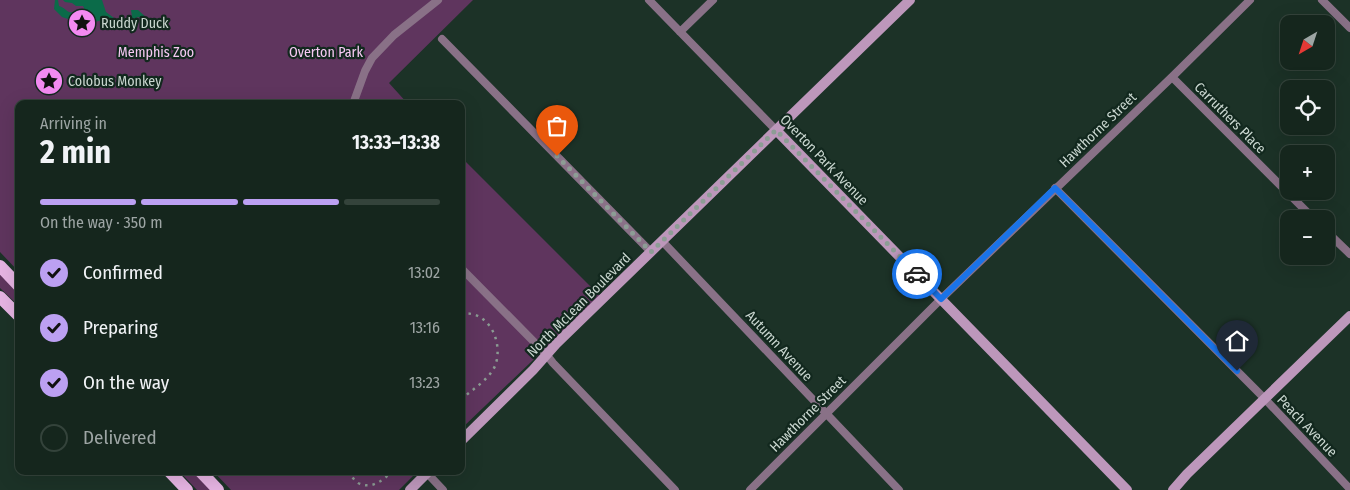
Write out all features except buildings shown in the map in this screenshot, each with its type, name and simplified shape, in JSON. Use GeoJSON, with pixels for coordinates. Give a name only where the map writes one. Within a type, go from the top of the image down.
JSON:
{"type":"FeatureCollection","features":[{"type":"Feature","properties":{"kind":"main road"},"geometry":{"type":"LineString","coordinates":[[0,266],[15,282]]}},
{"type":"Feature","properties":{"kind":"main road"},"geometry":{"type":"LineString","coordinates":[[0,297],[15,312]]}},
{"type":"Feature","properties":{"kind":"main road"},"geometry":{"type":"LineString","coordinates":[[173,475],[187,490]]}},
{"type":"Feature","properties":{"kind":"main road"},"geometry":{"type":"LineString","coordinates":[[204,475],[218,490]]}},
{"type":"Feature","properties":{"kind":"street"},"geometry":{"type":"LineString","coordinates":[[354,100],[372,58],[394,35],[438,0]]}},
{"type":"Feature","properties":{"kind":"street","name":"Overton Park Avenue"},"geometry":{"type":"LineString","coordinates":[[649,0],[1127,490]]}},
{"type":"Feature","properties":{"kind":"street"},"geometry":{"type":"LineString","coordinates":[[680,32],[713,0]]}},
{"type":"Feature","properties":{"kind":"street","name":"North McLean Boulevard"},"geometry":{"type":"LineString","coordinates":[[465,437],[533,370],[546,354],[910,0]]}},
{"type":"Feature","properties":{"kind":"street","name":"Hawthorne Street"},"geometry":{"type":"LineString","coordinates":[[750,490],[941,299],[1250,0]]}},
{"type":"Feature","properties":{"kind":"street"},"geometry":{"type":"LineString","coordinates":[[1322,0],[1350,28]]}},
{"type":"Feature","properties":{"kind":"street"},"geometry":{"type":"LineString","coordinates":[[442,39],[651,252]]}},
{"type":"Feature","properties":{"kind":"street","name":"Carruthers Place"},"geometry":{"type":"LineString","coordinates":[[1172,77],[1305,210]]}},
{"type":"Feature","properties":{"kind":"street","name":"Peach Avenue"},"geometry":{"type":"LineString","coordinates":[[1055,188],[1265,399],[1350,489]]}},
{"type":"Feature","properties":{"kind":"street"},"geometry":{"type":"LineString","coordinates":[[1335,240],[1350,254]]}},
{"type":"Feature","properties":{"kind":"street","name":"Autumn Avenue"},"geometry":{"type":"LineString","coordinates":[[662,241],[899,490]]}},
{"type":"Feature","properties":{"kind":"street"},"geometry":{"type":"LineString","coordinates":[[465,272],[675,490]]}},
{"type":"Feature","properties":{"kind":"street"},"geometry":{"type":"LineString","coordinates":[[1173,490],[1187,474],[1350,316]]}},
{"type":"Feature","properties":{"kind":"street"},"geometry":{"type":"LineString","coordinates":[[410,490],[425,475]]}},
{"type":"Feature","properties":{"kind":"street"},"geometry":{"type":"LineString","coordinates":[[430,475],[443,490]]}},
{"type":"Feature","properties":{"kind":"green space","name":"Overton Park"},"geometry":{"type":"Polygon","coordinates":[[[0,0],[473,0],[389,83],[404,100],[15,100],[15,268],[0,252],[0,0]]]}},
{"type":"Feature","properties":{"kind":"green space"},"geometry":{"type":"Polygon","coordinates":[[[465,161],[600,296],[465,425],[465,161]]]}},
{"type":"Feature","properties":{"kind":"green space"},"geometry":{"type":"Polygon","coordinates":[[[0,273],[15,288],[15,302],[0,288],[0,273]]]}},
{"type":"Feature","properties":{"kind":"green space"},"geometry":{"type":"Polygon","coordinates":[[[183,475],[198,475],[212,490],[197,490],[183,475]]]}},
{"type":"Feature","properties":{"kind":"green space"},"geometry":{"type":"Polygon","coordinates":[[[217,475],[414,475],[399,490],[231,490],[217,475]]]}},
{"type":"Feature","properties":{"kind":"shaded area"},"geometry":{"type":"Polygon","coordinates":[[[55,0],[58,0],[59,6],[69,12],[82,14],[85,10],[83,6],[76,6],[63,0],[102,0],[106,12],[114,18],[114,24],[119,26],[132,17],[131,10],[138,10],[148,19],[144,20],[138,17],[120,27],[114,26],[110,18],[91,23],[76,19],[71,20],[62,17],[54,9],[55,0]]]}},
{"type":"Feature","properties":{"kind":"railway"},"geometry":{"type":"LineString","coordinates":[[465,314],[479,317],[486,322],[496,338],[497,347],[497,357],[492,371],[465,397]]}},
{"type":"Feature","properties":{"kind":"railway"},"geometry":{"type":"LineString","coordinates":[[351,475],[358,483],[363,485],[373,485],[388,475]]}},
{"type":"Feature","properties":{"kind":"way so far"},"geometry":{"type":"LineString","coordinates":[[557,156],[651,252],[776,130],[917,274]]}},
{"type":"Feature","properties":{"kind":"place","name":"Ruddy Duck"},"geometry":{"type":"Point","coordinates":[82,23]}},
{"type":"Feature","properties":{"kind":"place","name":"Colobus Monkey"},"geometry":{"type":"Point","coordinates":[49,81]}},
{"type":"Feature","properties":{"kind":"route"},"geometry":{"type":"LineString","coordinates":[[917,274],[941,299],[1055,188],[1237,371]]}},
{"type":"Feature","properties":{"kind":"park label","name":"Memphis Zoo"},"geometry":{"type":"Point","coordinates":[156,52]}}]}
